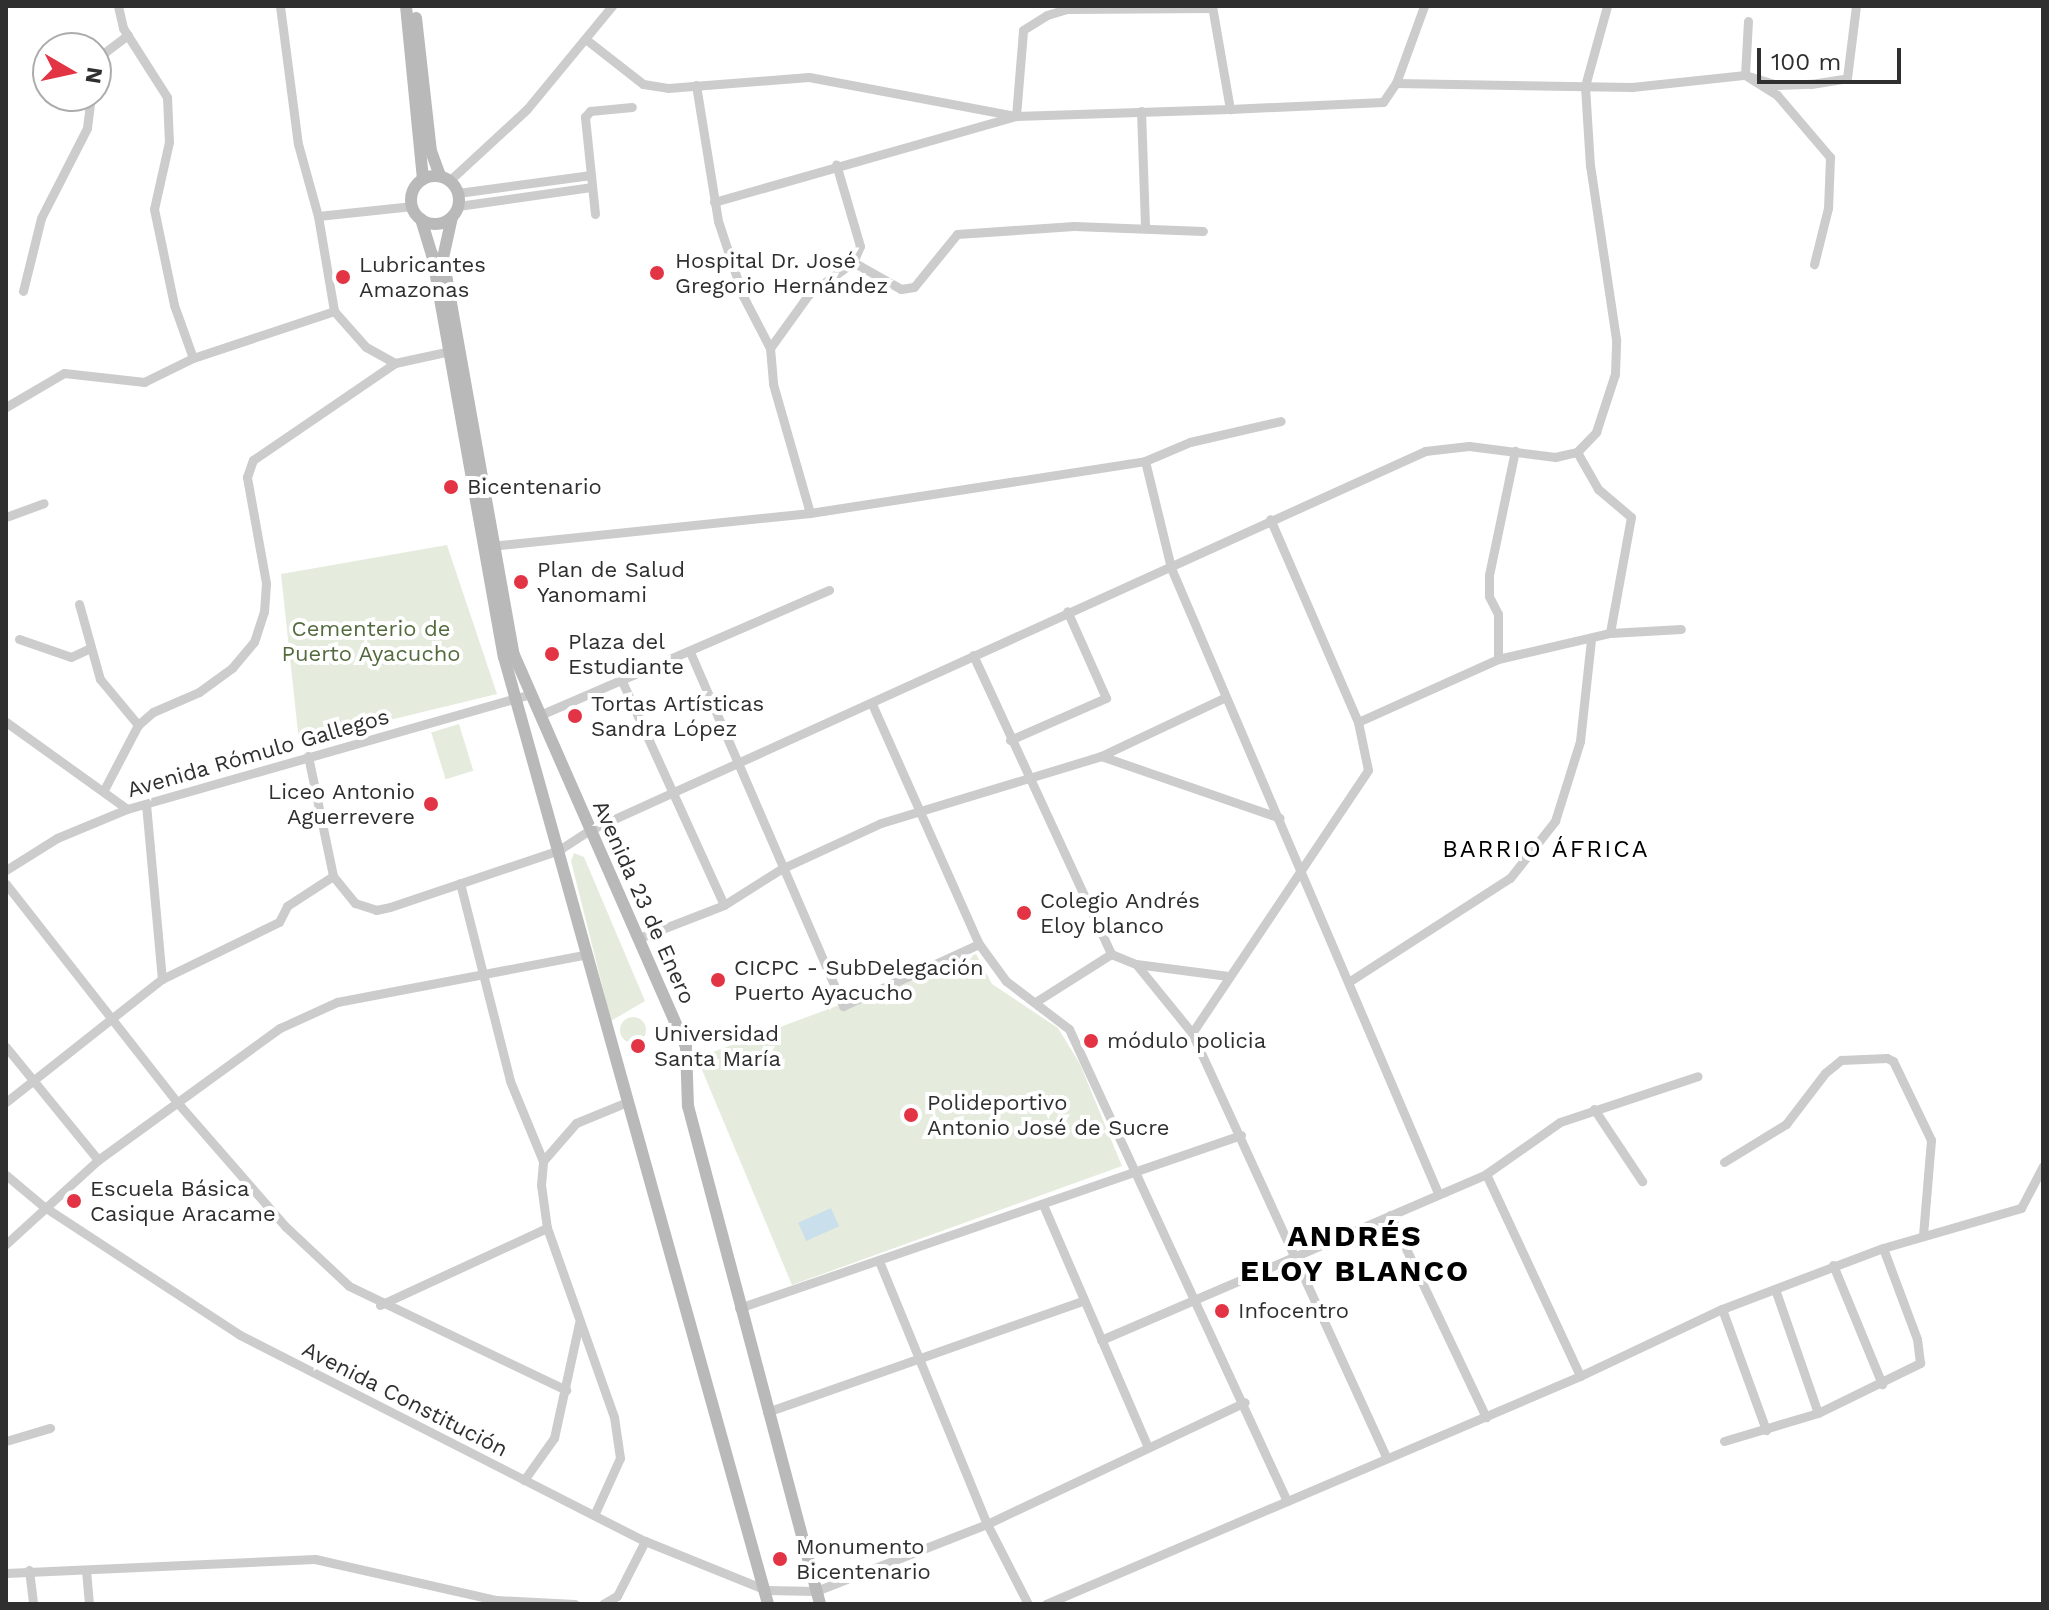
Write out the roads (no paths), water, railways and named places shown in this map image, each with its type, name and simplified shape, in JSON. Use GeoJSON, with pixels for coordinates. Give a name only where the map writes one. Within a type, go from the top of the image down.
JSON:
{"type":"FeatureCollection","features":[{"type":"Feature","properties":{"kind":"main road"},"geometry":{"type":"LineString","coordinates":[[406,6],[423,179]]}},
{"type":"Feature","properties":{"kind":"main road"},"geometry":{"type":"LineString","coordinates":[[414,6],[431,151],[456,205],[440,223],[421,219]]}},
{"type":"Feature","properties":{"kind":"main road"},"geometry":{"type":"LineString","coordinates":[[412,206],[412,191],[423,179],[445,178]]}},
{"type":"Feature","properties":{"kind":"main road","name":"Avenida 23 de Enero"},"geometry":{"type":"LineString","coordinates":[[456,205],[443,258],[488,546],[514,655],[686,1047],[688,1106],[818,1598]]}},
{"type":"Feature","properties":{"kind":"main road","name":"Avenida 23 de Enero"},"geometry":{"type":"LineString","coordinates":[[412,206],[421,219],[450,351],[516,699],[559,850],[583,955],[768,1604]]}},
{"type":"Feature","properties":{"kind":"street"},"geometry":{"type":"LineString","coordinates":[[118,6],[128,35],[167,97],[169,142],[154,209],[174,305],[193,358]]}},
{"type":"Feature","properties":{"kind":"street"},"geometry":{"type":"LineString","coordinates":[[280,6],[298,144],[318,216],[334,311],[366,347],[395,363]]}},
{"type":"Feature","properties":{"kind":"street"},"geometry":{"type":"LineString","coordinates":[[445,178],[527,109],[588,41],[612,6]]}},
{"type":"Feature","properties":{"kind":"street"},"geometry":{"type":"LineString","coordinates":[[714,202],[836,164],[1016,116],[1383,102],[1396,83],[1424,6]]}},
{"type":"Feature","properties":{"kind":"street"},"geometry":{"type":"LineString","coordinates":[[308,756],[333,876],[355,903],[376,910],[559,850],[590,830],[1425,451],[1469,446],[1555,457],[1577,452],[1596,432],[1615,374],[1616,339],[1590,166],[1585,86],[1607,6]]}},
{"type":"Feature","properties":{"kind":"street"},"geometry":{"type":"LineString","coordinates":[[1396,83],[1585,86],[1745,75],[1777,85],[1847,78],[1856,6]]}},
{"type":"Feature","properties":{"kind":"street"},"geometry":{"type":"LineString","coordinates":[[1016,116],[1022,38],[1032,23],[1067,9],[1212,7],[1230,109]]}},
{"type":"Feature","properties":{"kind":"street"},"geometry":{"type":"LineString","coordinates":[[1745,75],[1748,21]]}},
{"type":"Feature","properties":{"kind":"street"},"geometry":{"type":"LineString","coordinates":[[112,47],[128,35]]}},
{"type":"Feature","properties":{"kind":"street"},"geometry":{"type":"LineString","coordinates":[[588,41],[643,84],[668,88],[809,77],[1016,116]]}},
{"type":"Feature","properties":{"kind":"street"},"geometry":{"type":"LineString","coordinates":[[1745,75],[1777,95],[1830,157],[1828,208],[1814,264]]}},
{"type":"Feature","properties":{"kind":"street"},"geometry":{"type":"LineString","coordinates":[[696,85],[714,202],[743,296],[770,348],[773,384],[810,513]]}},
{"type":"Feature","properties":{"kind":"street"},"geometry":{"type":"LineString","coordinates":[[595,214],[585,117],[590,111],[632,107]]}},
{"type":"Feature","properties":{"kind":"street"},"geometry":{"type":"LineString","coordinates":[[1141,111],[1145,226]]}},
{"type":"Feature","properties":{"kind":"street"},"geometry":{"type":"LineString","coordinates":[[23,291],[41,218],[87,128],[89,112]]}},
{"type":"Feature","properties":{"kind":"street"},"geometry":{"type":"LineString","coordinates":[[770,348],[809,294],[853,262],[860,246],[836,164]]}},
{"type":"Feature","properties":{"kind":"street"},"geometry":{"type":"LineString","coordinates":[[456,205],[591,175]]}},
{"type":"Feature","properties":{"kind":"street"},"geometry":{"type":"LineString","coordinates":[[456,205],[591,187]]}},
{"type":"Feature","properties":{"kind":"street"},"geometry":{"type":"LineString","coordinates":[[318,216],[412,206]]}},
{"type":"Feature","properties":{"kind":"street"},"geometry":{"type":"LineString","coordinates":[[853,262],[901,289],[914,287],[957,234],[1145,226],[1203,231]]}},
{"type":"Feature","properties":{"kind":"street"},"geometry":{"type":"LineString","coordinates":[[6,407],[45,379],[64,373],[144,382],[193,358],[334,311]]}},
{"type":"Feature","properties":{"kind":"street"},"geometry":{"type":"LineString","coordinates":[[105,788],[138,725],[153,712],[199,692],[232,668],[254,642],[264,612],[266,583],[247,477],[253,460],[395,363],[450,351]]}},
{"type":"Feature","properties":{"kind":"street"},"geometry":{"type":"LineString","coordinates":[[488,546],[810,513],[1145,461],[1190,442],[1281,421]]}},
{"type":"Feature","properties":{"kind":"street"},"geometry":{"type":"LineString","coordinates":[[1498,659],[1498,614],[1489,596],[1489,575],[1515,451]]}},
{"type":"Feature","properties":{"kind":"street"},"geometry":{"type":"LineString","coordinates":[[1577,452],[1598,489],[1631,517],[1610,633]]}},
{"type":"Feature","properties":{"kind":"street"},"geometry":{"type":"LineString","coordinates":[[1145,461],[1171,568],[1280,818],[1300,878],[1350,981],[1438,1193]]}},
{"type":"Feature","properties":{"kind":"street"},"geometry":{"type":"LineString","coordinates":[[6,517],[44,503]]}},
{"type":"Feature","properties":{"kind":"street"},"geometry":{"type":"LineString","coordinates":[[1192,1033],[1228,976],[1300,878],[1368,770],[1358,722],[1270,519]]}},
{"type":"Feature","properties":{"kind":"street"},"geometry":{"type":"LineString","coordinates":[[540,715],[829,590]]}},
{"type":"Feature","properties":{"kind":"street"},"geometry":{"type":"LineString","coordinates":[[79,604],[100,679],[138,725]]}},
{"type":"Feature","properties":{"kind":"street"},"geometry":{"type":"LineString","coordinates":[[1010,740],[1106,698],[1067,611]]}},
{"type":"Feature","properties":{"kind":"street"},"geometry":{"type":"LineString","coordinates":[[1358,722],[1498,659],[1591,640],[1610,633],[1681,629]]}},
{"type":"Feature","properties":{"kind":"street"},"geometry":{"type":"LineString","coordinates":[[19,639],[71,657],[90,648]]}},
{"type":"Feature","properties":{"kind":"street"},"geometry":{"type":"LineString","coordinates":[[1350,981],[1510,878],[1555,821],[1580,741],[1591,640]]}},
{"type":"Feature","properties":{"kind":"street"},"geometry":{"type":"LineString","coordinates":[[690,652],[781,869],[843,1006],[979,944]]}},
{"type":"Feature","properties":{"kind":"street"},"geometry":{"type":"LineString","coordinates":[[973,655],[1025,777],[1111,954],[1136,964],[1228,976]]}},
{"type":"Feature","properties":{"kind":"street"},"geometry":{"type":"LineString","coordinates":[[621,679],[724,905]]}},
{"type":"Feature","properties":{"kind":"street","name":"Avenida Rómulo Gallegos"},"geometry":{"type":"LineString","coordinates":[[6,870],[57,838],[127,809],[530,694]]}},
{"type":"Feature","properties":{"kind":"street"},"geometry":{"type":"LineString","coordinates":[[639,938],[724,905],[781,869],[881,823],[920,815],[1025,777],[1101,756],[1226,697]]}},
{"type":"Feature","properties":{"kind":"street"},"geometry":{"type":"LineString","coordinates":[[872,704],[979,944],[1006,981],[1037,1001],[1069,1029],[1133,1174],[1245,1402],[1287,1501]]}},
{"type":"Feature","properties":{"kind":"street"},"geometry":{"type":"LineString","coordinates":[[6,722],[105,788],[127,809]]}},
{"type":"Feature","properties":{"kind":"street"},"geometry":{"type":"LineString","coordinates":[[1101,756],[1280,818]]}},
{"type":"Feature","properties":{"kind":"street"},"geometry":{"type":"LineString","coordinates":[[146,804],[162,979]]}},
{"type":"Feature","properties":{"kind":"street"},"geometry":{"type":"LineString","coordinates":[[6,1102],[162,979],[279,922],[287,906],[333,876]]}},
{"type":"Feature","properties":{"kind":"street"},"geometry":{"type":"LineString","coordinates":[[460,883],[480,974],[510,1081],[543,1161],[547,1228],[614,1417],[620,1458],[596,1511]]}},
{"type":"Feature","properties":{"kind":"street"},"geometry":{"type":"LineString","coordinates":[[6,884],[176,1101],[286,1227],[349,1286],[380,1305],[566,1390]]}},
{"type":"Feature","properties":{"kind":"street"},"geometry":{"type":"LineString","coordinates":[[1037,1001],[1111,954]]}},
{"type":"Feature","properties":{"kind":"street"},"geometry":{"type":"LineString","coordinates":[[6,1244],[43,1206],[98,1160],[280,1028],[318,1010],[583,955]]}},
{"type":"Feature","properties":{"kind":"street"},"geometry":{"type":"LineString","coordinates":[[1136,964],[1192,1033],[1386,1457]]}},
{"type":"Feature","properties":{"kind":"street"},"geometry":{"type":"LineString","coordinates":[[6,1047],[98,1160]]}},
{"type":"Feature","properties":{"kind":"street"},"geometry":{"type":"LineString","coordinates":[[1724,1162],[1786,1124],[1825,1073],[1841,1060],[1887,1058],[1893,1061],[1931,1140],[1923,1236]]}},
{"type":"Feature","properties":{"kind":"street"},"geometry":{"type":"LineString","coordinates":[[1101,1340],[1295,1260],[1486,1174],[1560,1122],[1698,1076]]}},
{"type":"Feature","properties":{"kind":"street"},"geometry":{"type":"LineString","coordinates":[[543,1161],[576,1123],[627,1102]]}},
{"type":"Feature","properties":{"kind":"street"},"geometry":{"type":"LineString","coordinates":[[1594,1109],[1642,1181]]}},
{"type":"Feature","properties":{"kind":"street"},"geometry":{"type":"LineString","coordinates":[[739,1308],[1044,1207],[1241,1135]]}},
{"type":"Feature","properties":{"kind":"street"},"geometry":{"type":"LineString","coordinates":[[1046,1604],[1580,1376],[1722,1309],[1883,1248],[2021,1208],[2043,1166]]}},
{"type":"Feature","properties":{"kind":"street"},"geometry":{"type":"LineString","coordinates":[[1486,1174],[1580,1376]]}},
{"type":"Feature","properties":{"kind":"street","name":"Avenida Constitución"},"geometry":{"type":"LineString","coordinates":[[6,1175],[43,1206],[240,1335],[524,1480],[596,1511],[645,1541],[766,1590],[818,1598]]}},
{"type":"Feature","properties":{"kind":"street"},"geometry":{"type":"LineString","coordinates":[[1044,1207],[1148,1447]]}},
{"type":"Feature","properties":{"kind":"street"},"geometry":{"type":"LineString","coordinates":[[1390,1215],[1486,1417]]}},
{"type":"Feature","properties":{"kind":"street"},"geometry":{"type":"LineString","coordinates":[[380,1305],[547,1228]]}},
{"type":"Feature","properties":{"kind":"street"},"geometry":{"type":"LineString","coordinates":[[1724,1441],[1818,1413],[1920,1363],[1917,1339],[1883,1248]]}},
{"type":"Feature","properties":{"kind":"street"},"geometry":{"type":"LineString","coordinates":[[879,1261],[918,1363],[987,1524],[1028,1604]]}},
{"type":"Feature","properties":{"kind":"street"},"geometry":{"type":"LineString","coordinates":[[1833,1265],[1882,1384]]}},
{"type":"Feature","properties":{"kind":"street"},"geometry":{"type":"LineString","coordinates":[[1775,1289],[1818,1413]]}},
{"type":"Feature","properties":{"kind":"street"},"geometry":{"type":"LineString","coordinates":[[767,1412],[918,1363],[1083,1301]]}},
{"type":"Feature","properties":{"kind":"street"},"geometry":{"type":"LineString","coordinates":[[1722,1309],[1766,1430]]}},
{"type":"Feature","properties":{"kind":"street"},"geometry":{"type":"LineString","coordinates":[[524,1480],[554,1438],[580,1320]]}},
{"type":"Feature","properties":{"kind":"street"},"geometry":{"type":"LineString","coordinates":[[818,1598],[987,1524],[1245,1402]]}},
{"type":"Feature","properties":{"kind":"street"},"geometry":{"type":"LineString","coordinates":[[6,1441],[50,1428]]}},
{"type":"Feature","properties":{"kind":"street"},"geometry":{"type":"LineString","coordinates":[[603,1604],[617,1596],[645,1541]]}},
{"type":"Feature","properties":{"kind":"street"},"geometry":{"type":"LineString","coordinates":[[6,1573],[315,1559],[496,1600],[575,1604]]}},
{"type":"Feature","properties":{"kind":"street"},"geometry":{"type":"LineString","coordinates":[[29,1570],[33,1604]]}},
{"type":"Feature","properties":{"kind":"street"},"geometry":{"type":"LineString","coordinates":[[86,1570],[89,1604]]}},
{"type":"Feature","properties":{"kind":"water"},"geometry":{"type":"Polygon","coordinates":[[[831,1208],[839,1226],[806,1241],[798,1223],[831,1208]]]}},
{"type":"Feature","properties":{"kind":"place","name":"Hospital Dr. José Gregorio Hernández"},"geometry":{"type":"Point","coordinates":[657,273]}},
{"type":"Feature","properties":{"kind":"place","name":"Lubricantes Amazonas"},"geometry":{"type":"Point","coordinates":[343,277]}},
{"type":"Feature","properties":{"kind":"place","name":"Bicentenario"},"geometry":{"type":"Point","coordinates":[451,487]}},
{"type":"Feature","properties":{"kind":"place","name":"Plan de Salud Yanomami"},"geometry":{"type":"Point","coordinates":[521,582]}},
{"type":"Feature","properties":{"kind":"place","name":"Plaza del Estudiante"},"geometry":{"type":"Point","coordinates":[552,654]}},
{"type":"Feature","properties":{"kind":"place","name":"Tortas Artísticas Sandra López"},"geometry":{"type":"Point","coordinates":[575,716]}},
{"type":"Feature","properties":{"kind":"place","name":"Liceo Antonio Aguerrevere"},"geometry":{"type":"Point","coordinates":[431,804]}},
{"type":"Feature","properties":{"kind":"place","name":"Colegio Andrés Eloy blanco"},"geometry":{"type":"Point","coordinates":[1024,913]}},
{"type":"Feature","properties":{"kind":"place","name":"CICPC - SubDelegación Puerto Ayacucho"},"geometry":{"type":"Point","coordinates":[718,980]}},
{"type":"Feature","properties":{"kind":"place","name":"módulo policia"},"geometry":{"type":"Point","coordinates":[1091,1041]}},
{"type":"Feature","properties":{"kind":"place","name":"Universidad Santa María"},"geometry":{"type":"Point","coordinates":[638,1046]}},
{"type":"Feature","properties":{"kind":"place","name":"Polideportivo Antonio José de Sucre"},"geometry":{"type":"Point","coordinates":[911,1115]}},
{"type":"Feature","properties":{"kind":"place","name":"Escuela Básica Casique Aracame"},"geometry":{"type":"Point","coordinates":[74,1201]}},
{"type":"Feature","properties":{"kind":"place","name":"Infocentro"},"geometry":{"type":"Point","coordinates":[1222,1311]}},
{"type":"Feature","properties":{"kind":"place","name":"Monumento Bicentenario"},"geometry":{"type":"Point","coordinates":[780,1559]}},
{"type":"Feature","properties":{"kind":"district","name":"BARRIO ÁFRICA"},"geometry":{"type":"Point","coordinates":[1546,850]}},
{"type":"Feature","properties":{"kind":"district","name":"ANDRÉS ELOY BLANCO"},"geometry":{"type":"Point","coordinates":[1355,1253]}},
{"type":"Feature","properties":{"kind":"park label","name":"Cementerio de Puerto Ayacucho"},"geometry":{"type":"Point","coordinates":[371,640]}}]}
